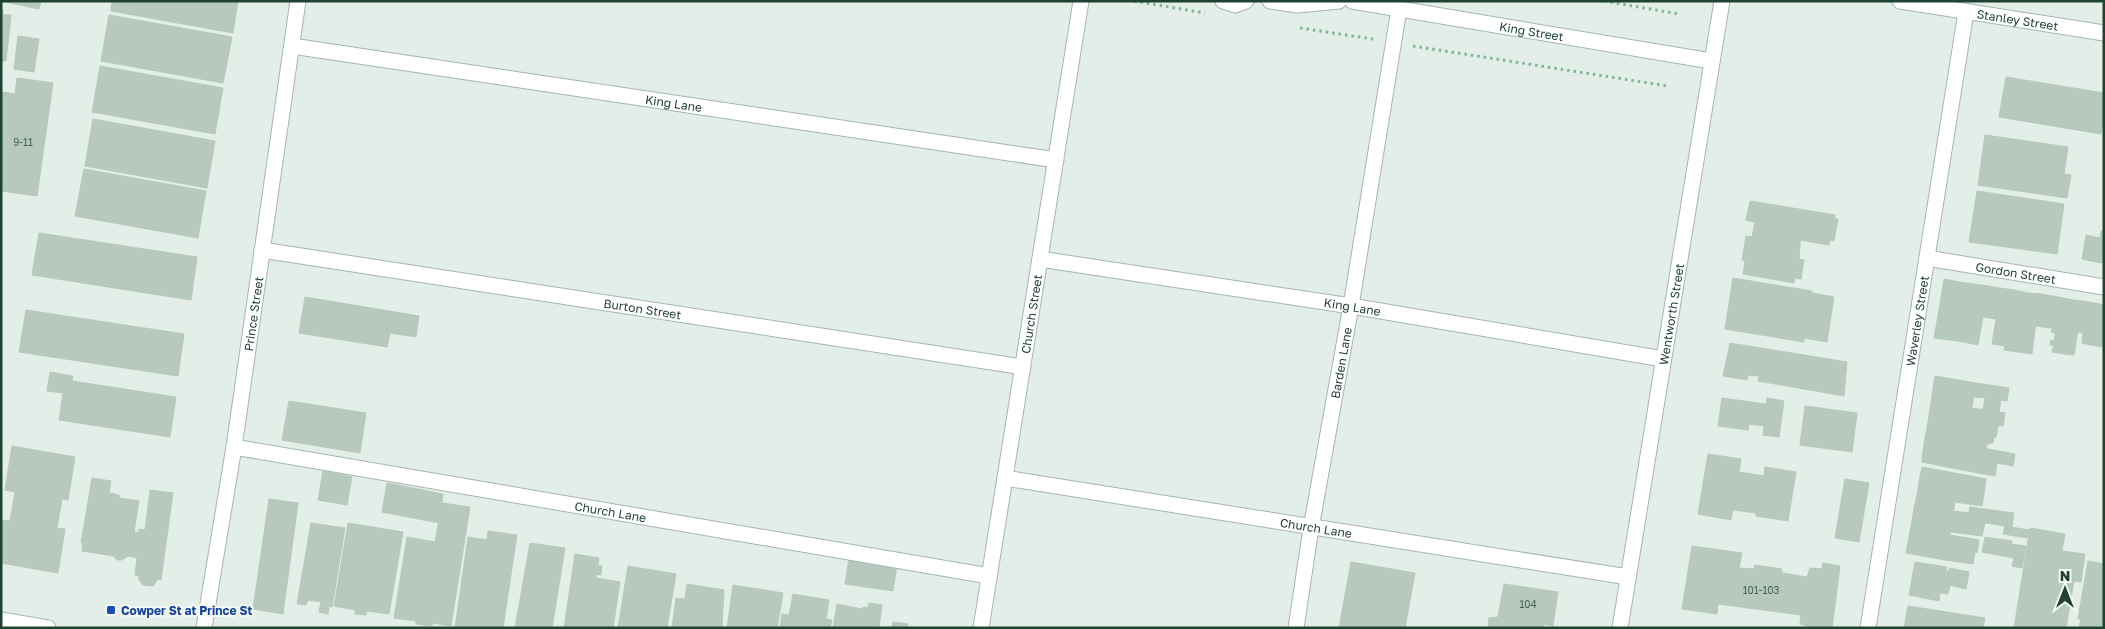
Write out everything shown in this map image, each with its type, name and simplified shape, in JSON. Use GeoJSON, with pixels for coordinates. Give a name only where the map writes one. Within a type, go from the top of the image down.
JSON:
{"type":"FeatureCollection","features":[{"type":"Feature","properties":{"kind":"street","name":"Prince Street"},"geometry":{"type":"LineString","coordinates":[[204,628],[234,447],[298,1]]}},
{"type":"Feature","properties":{"kind":"street","name":"Church Street"},"geometry":{"type":"LineString","coordinates":[[981,628],[1081,1]]}},
{"type":"Feature","properties":{"kind":"street"},"geometry":{"type":"LineString","coordinates":[[1223,1],[1235,5],[1246,1]]}},
{"type":"Feature","properties":{"kind":"street"},"geometry":{"type":"LineString","coordinates":[[1270,1],[1298,5],[1339,1]]}},
{"type":"Feature","properties":{"kind":"street","name":"King Street"},"geometry":{"type":"LineString","coordinates":[[1352,1],[1711,60]]}},
{"type":"Feature","properties":{"kind":"street","name":"Wentworth Street"},"geometry":{"type":"LineString","coordinates":[[1620,628],[1722,1]]}},
{"type":"Feature","properties":{"kind":"street","name":"Stanley Street"},"geometry":{"type":"LineString","coordinates":[[1900,1],[2104,33]]}},
{"type":"Feature","properties":{"kind":"street","name":"Barden Lane"},"geometry":{"type":"LineString","coordinates":[[1296,628],[1311,528],[1351,306],[1399,9]]}},
{"type":"Feature","properties":{"kind":"street","name":"Waverley Street"},"geometry":{"type":"LineString","coordinates":[[1868,628],[1966,12]]}},
{"type":"Feature","properties":{"kind":"street","name":"King Lane"},"geometry":{"type":"LineString","coordinates":[[292,46],[1056,160]]}},
{"type":"Feature","properties":{"kind":"street","name":"Burton Street"},"geometry":{"type":"LineString","coordinates":[[262,250],[1023,367]]}},
{"type":"Feature","properties":{"kind":"street","name":"Gordon Street"},"geometry":{"type":"LineString","coordinates":[[1927,258],[2104,287]]}},
{"type":"Feature","properties":{"kind":"street","name":"King Lane"},"geometry":{"type":"LineString","coordinates":[[1040,260],[1351,306],[1664,359]]}},
{"type":"Feature","properties":{"kind":"street","name":"Church Lane"},"geometry":{"type":"LineString","coordinates":[[234,447],[989,576]]}},
{"type":"Feature","properties":{"kind":"street","name":"Church Lane"},"geometry":{"type":"LineString","coordinates":[[1005,478],[1628,577]]}},
{"type":"Feature","properties":{"kind":"street"},"geometry":{"type":"LineString","coordinates":[[1,620],[48,628]]}},
{"type":"Feature","properties":{"kind":"path"},"geometry":{"type":"LineString","coordinates":[[1604,1],[1679,14]]}},
{"type":"Feature","properties":{"kind":"building"},"geometry":{"type":"Polygon","coordinates":[[[1,1],[41,1],[39,9],[1,1]]]}},
{"type":"Feature","properties":{"kind":"building"},"geometry":{"type":"Polygon","coordinates":[[[112,1],[238,1],[233,33],[111,11],[112,1]]]}},
{"type":"Feature","properties":{"kind":"building"},"geometry":{"type":"Polygon","coordinates":[[[1,10],[3,10],[3,15],[11,15],[6,61],[1,61],[1,10]]]}},
{"type":"Feature","properties":{"kind":"building"},"geometry":{"type":"Polygon","coordinates":[[[109,15],[232,37],[223,83],[101,61],[109,15]]]}},
{"type":"Feature","properties":{"kind":"building"},"geometry":{"type":"Polygon","coordinates":[[[18,36],[39,39],[34,72],[14,69],[18,36]]]}},
{"type":"Feature","properties":{"kind":"building"},"geometry":{"type":"Polygon","coordinates":[[[100,66],[223,88],[215,134],[92,112],[100,66]]]}},
{"type":"Feature","properties":{"kind":"building"},"geometry":{"type":"Polygon","coordinates":[[[2006,77],[2104,93],[2104,116],[2101,134],[1999,117],[2006,77]]]}},
{"type":"Feature","properties":{"kind":"building"},"geometry":{"type":"Polygon","coordinates":[[[17,78],[53,83],[37,196],[1,191],[1,92],[15,94],[17,78]]]}},
{"type":"Feature","properties":{"kind":"building"},"geometry":{"type":"Polygon","coordinates":[[[93,119],[215,141],[207,188],[85,166],[93,119]]]}},
{"type":"Feature","properties":{"kind":"building"},"geometry":{"type":"Polygon","coordinates":[[[1985,135],[2068,147],[2064,174],[2071,175],[2067,198],[1978,185],[1985,135]]]}},
{"type":"Feature","properties":{"kind":"building"},"geometry":{"type":"Polygon","coordinates":[[[84,169],[206,191],[198,238],[75,216],[84,169]]]}},
{"type":"Feature","properties":{"kind":"building"},"geometry":{"type":"Polygon","coordinates":[[[1977,191],[2064,204],[2057,254],[1969,242],[1977,191]]]}},
{"type":"Feature","properties":{"kind":"building"},"geometry":{"type":"Polygon","coordinates":[[[1750,201],[1835,215],[1834,219],[1838,219],[1834,241],[1830,240],[1829,245],[1800,240],[1800,245],[1752,237],[1755,222],[1746,220],[1750,201]]]}},
{"type":"Feature","properties":{"kind":"building"},"geometry":{"type":"Polygon","coordinates":[[[2101,231],[2104,231],[2104,263],[2096,262],[2101,231]]]}},
{"type":"Feature","properties":{"kind":"building"},"geometry":{"type":"Polygon","coordinates":[[[39,233],[197,257],[191,300],[32,275],[39,233]]]}},
{"type":"Feature","properties":{"kind":"building"},"geometry":{"type":"Polygon","coordinates":[[[2086,235],[2100,238],[2096,262],[2082,259],[2086,235]]]}},
{"type":"Feature","properties":{"kind":"building"},"geometry":{"type":"Polygon","coordinates":[[[1746,236],[1800,244],[1799,259],[1804,260],[1801,279],[1795,278],[1794,283],[1743,274],[1745,261],[1742,260],[1746,236]]]}},
{"type":"Feature","properties":{"kind":"building"},"geometry":{"type":"Polygon","coordinates":[[[1733,278],[1812,291],[1812,293],[1834,297],[1827,342],[1804,338],[1804,342],[1725,329],[1733,278]]]}},
{"type":"Feature","properties":{"kind":"building"},"geometry":{"type":"Polygon","coordinates":[[[1944,279],[1959,282],[1955,312],[1939,310],[1944,279]]]}},
{"type":"Feature","properties":{"kind":"building"},"geometry":{"type":"Polygon","coordinates":[[[1959,282],[1974,284],[1969,315],[1955,312],[1959,282]]]}},
{"type":"Feature","properties":{"kind":"building"},"geometry":{"type":"Polygon","coordinates":[[[1974,284],[1988,286],[1983,317],[1969,315],[1974,284]]]}},
{"type":"Feature","properties":{"kind":"building"},"geometry":{"type":"Polygon","coordinates":[[[1988,286],[2000,288],[1996,319],[1983,317],[1988,286]]]}},
{"type":"Feature","properties":{"kind":"building"},"geometry":{"type":"Polygon","coordinates":[[[2000,288],[2014,290],[2009,321],[1996,319],[2000,288]]]}},
{"type":"Feature","properties":{"kind":"building"},"geometry":{"type":"Polygon","coordinates":[[[2014,290],[2028,293],[2023,323],[2009,321],[2014,290]]]}},
{"type":"Feature","properties":{"kind":"building"},"geometry":{"type":"Polygon","coordinates":[[[2028,293],[2041,294],[2035,330],[2022,328],[2028,293]]]}},
{"type":"Feature","properties":{"kind":"building"},"geometry":{"type":"Polygon","coordinates":[[[2041,294],[2058,297],[2053,326],[2051,328],[2036,326],[2041,294]]]}},
{"type":"Feature","properties":{"kind":"building"},"geometry":{"type":"Polygon","coordinates":[[[305,297],[419,316],[416,337],[390,333],[387,347],[299,333],[305,297]]]}},
{"type":"Feature","properties":{"kind":"building"},"geometry":{"type":"Polygon","coordinates":[[[2058,297],[2073,300],[2068,329],[2053,326],[2058,297]]]}},
{"type":"Feature","properties":{"kind":"building"},"geometry":{"type":"Polygon","coordinates":[[[2073,300],[2083,301],[2078,332],[2078,330],[2068,329],[2073,300]]]}},
{"type":"Feature","properties":{"kind":"building"},"geometry":{"type":"Polygon","coordinates":[[[2083,301],[2100,304],[2096,335],[2078,332],[2083,301]]]}},
{"type":"Feature","properties":{"kind":"building"},"geometry":{"type":"Polygon","coordinates":[[[2100,304],[2104,305],[2104,336],[2096,335],[2100,304]]]}},
{"type":"Feature","properties":{"kind":"building"},"geometry":{"type":"Polygon","coordinates":[[[26,310],[184,334],[178,376],[19,352],[26,310]]]}},
{"type":"Feature","properties":{"kind":"building"},"geometry":{"type":"Polygon","coordinates":[[[1939,310],[1955,312],[1950,340],[1934,338],[1939,310]]]}},
{"type":"Feature","properties":{"kind":"building"},"geometry":{"type":"Polygon","coordinates":[[[1955,312],[1969,315],[1964,342],[1950,340],[1955,312]]]}},
{"type":"Feature","properties":{"kind":"building"},"geometry":{"type":"Polygon","coordinates":[[[1969,315],[1983,317],[1978,345],[1964,342],[1969,315]]]}},
{"type":"Feature","properties":{"kind":"building"},"geometry":{"type":"Polygon","coordinates":[[[1996,319],[2009,321],[2005,346],[1992,344],[1996,319]]]}},
{"type":"Feature","properties":{"kind":"building"},"geometry":{"type":"Polygon","coordinates":[[[2009,321],[2023,323],[2018,352],[2004,350],[2009,321]]]}},
{"type":"Feature","properties":{"kind":"building"},"geometry":{"type":"Polygon","coordinates":[[[2053,326],[2068,329],[2064,354],[2052,352],[2054,345],[2050,345],[2051,340],[2054,341],[2055,333],[2051,332],[2053,326]]]}},
{"type":"Feature","properties":{"kind":"building"},"geometry":{"type":"Polygon","coordinates":[[[2022,328],[2035,330],[2032,354],[2018,352],[2022,328]]]}},
{"type":"Feature","properties":{"kind":"building"},"geometry":{"type":"Polygon","coordinates":[[[2068,329],[2078,330],[2074,355],[2064,354],[2068,329]]]}},
{"type":"Feature","properties":{"kind":"building"},"geometry":{"type":"Polygon","coordinates":[[[2083,333],[2093,334],[2091,345],[2082,343],[2083,333]]]}},
{"type":"Feature","properties":{"kind":"building"},"geometry":{"type":"Polygon","coordinates":[[[2093,334],[2104,336],[2104,347],[2091,345],[2093,334]]]}},
{"type":"Feature","properties":{"kind":"building"},"geometry":{"type":"Polygon","coordinates":[[[1730,343],[1847,362],[1844,396],[1758,381],[1759,376],[1748,375],[1747,380],[1723,376],[1730,343]]]}},
{"type":"Feature","properties":{"kind":"building"},"geometry":{"type":"Polygon","coordinates":[[[50,372],[73,376],[72,381],[176,397],[170,437],[59,420],[63,393],[47,391],[50,372]]]}},
{"type":"Feature","properties":{"kind":"building"},"geometry":{"type":"Polygon","coordinates":[[[1935,376],[1976,383],[1968,431],[1950,428],[1950,431],[1927,428],[1935,376]]]}},
{"type":"Feature","properties":{"kind":"building"},"geometry":{"type":"Polygon","coordinates":[[[1976,383],[2009,388],[2007,401],[2001,400],[1999,412],[1983,410],[1985,398],[1974,397],[1976,383]]]}},
{"type":"Feature","properties":{"kind":"building"},"geometry":{"type":"Polygon","coordinates":[[[1722,398],[1766,404],[1767,398],[1784,401],[1779,437],[1763,435],[1764,426],[1749,424],[1748,430],[1718,426],[1722,398]]]}},
{"type":"Feature","properties":{"kind":"building"},"geometry":{"type":"Polygon","coordinates":[[[289,401],[366,413],[360,453],[282,440],[289,401]]]}},
{"type":"Feature","properties":{"kind":"building"},"geometry":{"type":"Polygon","coordinates":[[[1805,406],[1857,413],[1852,452],[1800,445],[1805,406]]]}},
{"type":"Feature","properties":{"kind":"building"},"geometry":{"type":"Polygon","coordinates":[[[1972,408],[2005,413],[2003,426],[1970,421],[1972,408]]]}},
{"type":"Feature","properties":{"kind":"building"},"geometry":{"type":"Polygon","coordinates":[[[1970,421],[1998,426],[1993,443],[1987,444],[1986,448],[1966,445],[1970,421]]]}},
{"type":"Feature","properties":{"kind":"building"},"geometry":{"type":"Polygon","coordinates":[[[1927,428],[1950,431],[1950,428],[1968,431],[1966,445],[1925,438],[1927,428]]]}},
{"type":"Feature","properties":{"kind":"building"},"geometry":{"type":"Polygon","coordinates":[[[1925,438],[1966,445],[1964,457],[1923,451],[1925,438]]]}},
{"type":"Feature","properties":{"kind":"building"},"geometry":{"type":"Polygon","coordinates":[[[1966,445],[2015,454],[2013,466],[1964,457],[1966,445]]]}},
{"type":"Feature","properties":{"kind":"building"},"geometry":{"type":"Polygon","coordinates":[[[12,446],[75,457],[68,500],[62,499],[57,528],[65,529],[58,573],[1,563],[1,520],[10,521],[15,492],[5,490],[12,446]]]}},
{"type":"Feature","properties":{"kind":"building"},"geometry":{"type":"Polygon","coordinates":[[[1923,451],[1964,457],[1962,470],[1922,462],[1923,451]]]}},
{"type":"Feature","properties":{"kind":"building"},"geometry":{"type":"Polygon","coordinates":[[[1708,454],[1741,459],[1739,472],[1764,476],[1765,467],[1796,472],[1788,521],[1756,516],[1756,513],[1733,510],[1731,520],[1698,514],[1708,454]]]}},
{"type":"Feature","properties":{"kind":"building"},"geometry":{"type":"Polygon","coordinates":[[[1964,457],[1997,463],[1995,476],[1962,470],[1964,457]]]}},
{"type":"Feature","properties":{"kind":"building"},"geometry":{"type":"Polygon","coordinates":[[[1922,467],[1960,474],[1958,489],[1919,482],[1922,467]]]}},
{"type":"Feature","properties":{"kind":"building"},"geometry":{"type":"Polygon","coordinates":[[[323,471],[352,477],[347,505],[318,500],[323,471]]]}},
{"type":"Feature","properties":{"kind":"building"},"geometry":{"type":"Polygon","coordinates":[[[1960,474],[1986,479],[1984,494],[1958,489],[1960,474]]]}},
{"type":"Feature","properties":{"kind":"building"},"geometry":{"type":"Polygon","coordinates":[[[92,478],[111,481],[109,493],[119,495],[119,498],[139,501],[134,532],[139,533],[139,529],[145,530],[150,490],[173,493],[161,580],[158,579],[153,586],[143,585],[139,580],[139,576],[135,575],[137,558],[128,556],[122,560],[117,560],[114,556],[82,551],[83,543],[81,543],[92,478]]]}},
{"type":"Feature","properties":{"kind":"building"},"geometry":{"type":"Polygon","coordinates":[[[1845,479],[1869,483],[1859,542],[1835,538],[1845,479]]]}},
{"type":"Feature","properties":{"kind":"building"},"geometry":{"type":"Polygon","coordinates":[[[1919,482],[1958,489],[1955,502],[1917,496],[1919,482]]]}},
{"type":"Feature","properties":{"kind":"building"},"geometry":{"type":"Polygon","coordinates":[[[387,483],[443,494],[439,523],[382,512],[387,483]]]}},
{"type":"Feature","properties":{"kind":"building"},"geometry":{"type":"Polygon","coordinates":[[[1958,489],[1984,494],[1982,506],[1955,502],[1958,489]]]}},
{"type":"Feature","properties":{"kind":"building"},"geometry":{"type":"Polygon","coordinates":[[[1917,496],[1955,502],[1953,514],[1914,508],[1917,496]]]}},
{"type":"Feature","properties":{"kind":"building"},"geometry":{"type":"Polygon","coordinates":[[[269,499],[298,503],[283,614],[253,609],[269,499]]]}},
{"type":"Feature","properties":{"kind":"building"},"geometry":{"type":"Polygon","coordinates":[[[442,503],[470,507],[451,626],[432,623],[432,626],[416,624],[416,621],[394,618],[407,537],[435,542],[442,503]]]}},
{"type":"Feature","properties":{"kind":"building"},"geometry":{"type":"Polygon","coordinates":[[[1970,507],[2014,513],[2012,527],[1952,518],[1954,511],[1969,513],[1970,507]]]}},
{"type":"Feature","properties":{"kind":"building"},"geometry":{"type":"Polygon","coordinates":[[[1914,508],[1953,514],[1951,528],[1912,521],[1914,508]]]}},
{"type":"Feature","properties":{"kind":"building"},"geometry":{"type":"Polygon","coordinates":[[[1952,518],[1985,523],[1982,536],[1951,532],[1952,518]]]}},
{"type":"Feature","properties":{"kind":"building"},"geometry":{"type":"Polygon","coordinates":[[[1912,521],[1951,528],[1948,544],[1909,537],[1912,521]]]}},
{"type":"Feature","properties":{"kind":"building"},"geometry":{"type":"Polygon","coordinates":[[[311,523],[345,528],[332,607],[329,606],[328,614],[319,612],[321,602],[308,600],[306,605],[297,604],[311,523]]]}},
{"type":"Feature","properties":{"kind":"building"},"geometry":{"type":"Polygon","coordinates":[[[348,523],[403,532],[389,614],[367,611],[366,615],[355,614],[355,610],[334,606],[348,523]]]}},
{"type":"Feature","properties":{"kind":"building"},"geometry":{"type":"Polygon","coordinates":[[[2005,526],[2029,530],[2027,538],[2003,534],[2005,526]]]}},
{"type":"Feature","properties":{"kind":"building"},"geometry":{"type":"Polygon","coordinates":[[[2030,528],[2065,534],[2062,551],[2085,554],[2081,582],[2074,581],[2066,628],[2014,628],[2030,528]]]}},
{"type":"Feature","properties":{"kind":"building"},"geometry":{"type":"Polygon","coordinates":[[[488,531],[517,535],[503,628],[455,628],[468,537],[487,540],[488,531]]]}},
{"type":"Feature","properties":{"kind":"building"},"geometry":{"type":"Polygon","coordinates":[[[1950,535],[1979,540],[1977,553],[1947,547],[1950,535]]]}},
{"type":"Feature","properties":{"kind":"building"},"geometry":{"type":"Polygon","coordinates":[[[1909,537],[1948,544],[1945,560],[1906,553],[1909,537]]]}},
{"type":"Feature","properties":{"kind":"building"},"geometry":{"type":"Polygon","coordinates":[[[1985,537],[2012,541],[2011,544],[2026,546],[2022,568],[2012,566],[2014,558],[1982,552],[1985,537]]]}},
{"type":"Feature","properties":{"kind":"building"},"geometry":{"type":"Polygon","coordinates":[[[530,543],[565,548],[552,628],[515,628],[530,543]]]}},
{"type":"Feature","properties":{"kind":"building"},"geometry":{"type":"Polygon","coordinates":[[[1692,546],[1742,553],[1739,568],[1754,569],[1755,565],[1782,569],[1782,573],[1807,577],[1810,568],[1822,569],[1823,563],[1840,566],[1832,628],[1814,628],[1800,624],[1801,615],[1718,604],[1717,614],[1682,609],[1692,546]]]}},
{"type":"Feature","properties":{"kind":"building"},"geometry":{"type":"Polygon","coordinates":[[[1947,547],[1975,552],[1973,564],[1945,560],[1947,547]]]}},
{"type":"Feature","properties":{"kind":"building"},"geometry":{"type":"Polygon","coordinates":[[[575,554],[599,558],[598,565],[602,566],[601,575],[597,574],[596,578],[620,582],[613,628],[564,628],[575,554]]]}},
{"type":"Feature","properties":{"kind":"building"},"geometry":{"type":"Polygon","coordinates":[[[849,558],[897,565],[893,591],[845,584],[849,558]]]}},
{"type":"Feature","properties":{"kind":"building"},"geometry":{"type":"Polygon","coordinates":[[[2088,561],[2104,564],[2104,628],[2079,628],[2081,619],[2078,619],[2088,561]]]}},
{"type":"Feature","properties":{"kind":"building"},"geometry":{"type":"Polygon","coordinates":[[[1351,562],[1415,573],[1405,628],[1339,628],[1351,562]]]}},
{"type":"Feature","properties":{"kind":"building"},"geometry":{"type":"Polygon","coordinates":[[[1915,562],[1947,567],[1945,574],[1950,568],[1969,572],[1966,589],[1950,585],[1948,594],[1940,593],[1939,601],[1909,595],[1915,562]]]}},
{"type":"Feature","properties":{"kind":"building"},"geometry":{"type":"Polygon","coordinates":[[[628,566],[676,574],[667,628],[618,628],[628,566]]]}},
{"type":"Feature","properties":{"kind":"building"},"geometry":{"type":"Polygon","coordinates":[[[687,584],[724,590],[722,628],[672,628],[676,598],[685,599],[687,584]]]}},
{"type":"Feature","properties":{"kind":"building"},"geometry":{"type":"Polygon","coordinates":[[[1504,584],[1558,592],[1553,626],[1544,624],[1546,628],[1488,628],[1489,618],[1498,617],[1504,584]]]}},
{"type":"Feature","properties":{"kind":"building"},"geometry":{"type":"Polygon","coordinates":[[[733,585],[783,593],[777,628],[727,628],[733,585]]]}},
{"type":"Feature","properties":{"kind":"building"},"geometry":{"type":"Polygon","coordinates":[[[793,594],[829,600],[826,619],[832,620],[830,628],[780,628],[782,614],[789,615],[793,594]]]}},
{"type":"Feature","properties":{"kind":"building"},"geometry":{"type":"Polygon","coordinates":[[[869,603],[882,605],[879,628],[833,628],[837,604],[862,609],[863,607],[868,608],[869,603]]]}},
{"type":"Feature","properties":{"kind":"building"},"geometry":{"type":"Polygon","coordinates":[[[1908,606],[1985,618],[1983,628],[1904,628],[1908,606]]]}},
{"type":"Feature","properties":{"kind":"building"},"geometry":{"type":"Polygon","coordinates":[[[893,622],[908,624],[907,628],[892,628],[893,622]]]}},
{"type":"Feature","properties":{"kind":"place","name":"Cowper St at Prince St"},"geometry":{"type":"Point","coordinates":[111,610]}}]}
